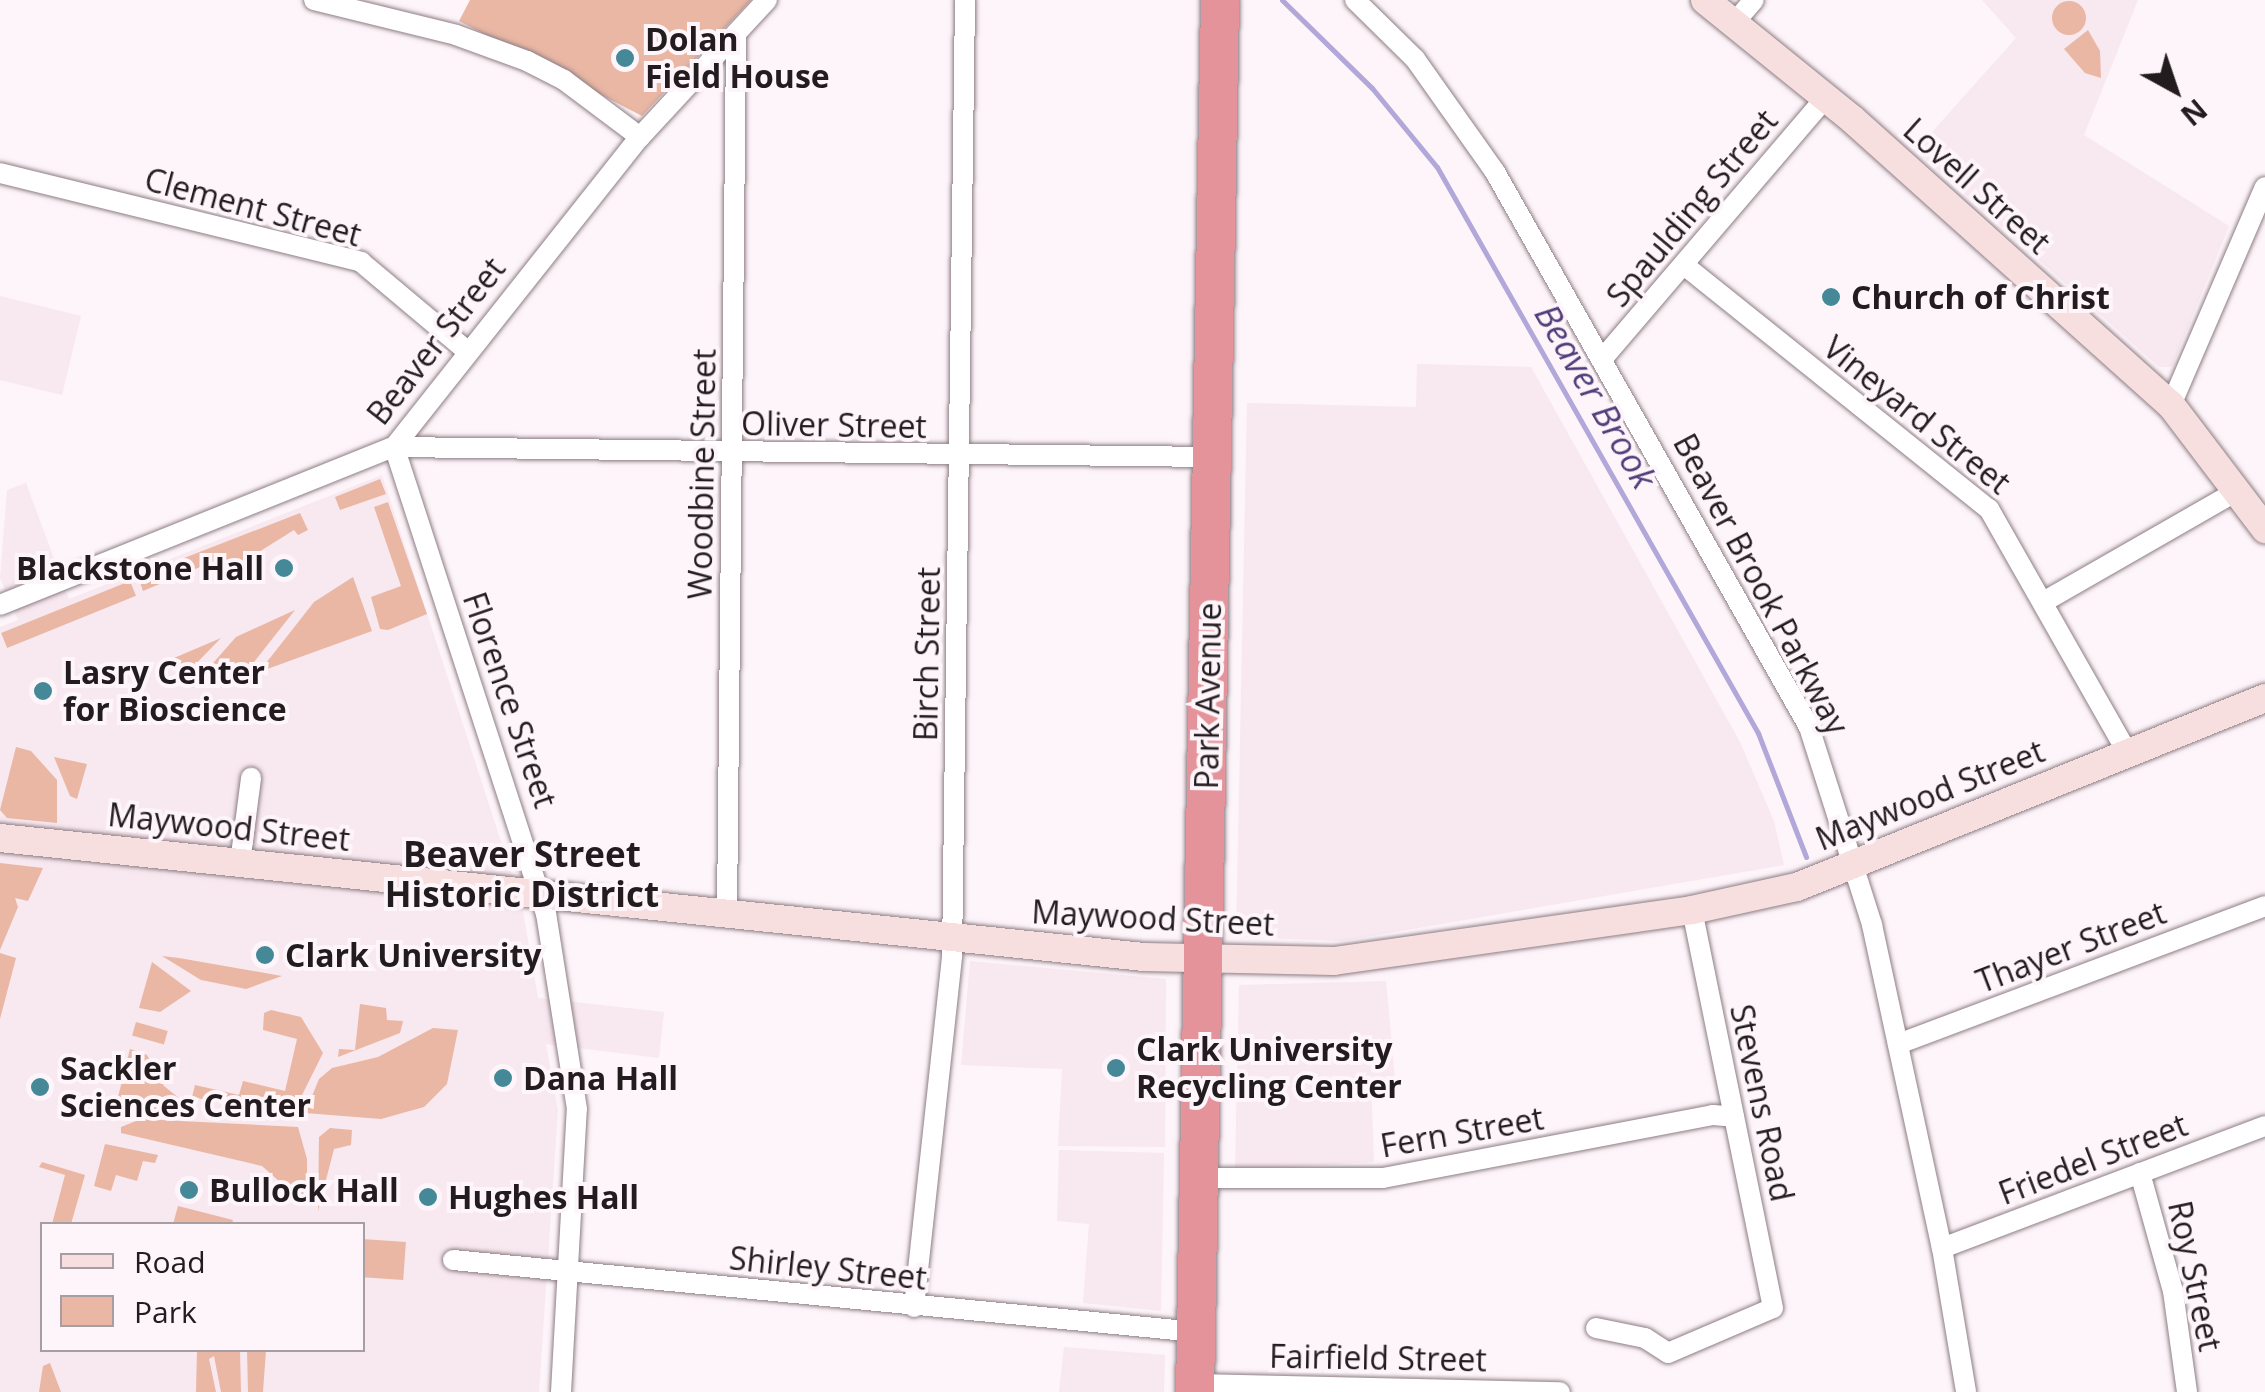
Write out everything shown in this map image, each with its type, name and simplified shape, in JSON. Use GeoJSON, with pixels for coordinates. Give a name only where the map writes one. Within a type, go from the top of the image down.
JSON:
{"type":"FeatureCollection","features":[{"type":"Feature","properties":{"kind":"highway","name":"Park Avenue"},"geometry":{"type":"LineString","coordinates":[[1196,1388],[1220,0]]}},
{"type":"Feature","properties":{"kind":"street"},"geometry":{"type":"LineString","coordinates":[[314,0],[456,35],[526,61],[564,80],[640,137]]}},
{"type":"Feature","properties":{"kind":"street","name":"Beaver Street"},"geometry":{"type":"LineString","coordinates":[[0,605],[394,447],[466,350],[640,137],[767,0]]}},
{"type":"Feature","properties":{"kind":"street","name":"Birch Street"},"geometry":{"type":"LineString","coordinates":[[914,1307],[952,938],[964,0]]}},
{"type":"Feature","properties":{"kind":"street","name":"Beaver Brook Parkway"},"geometry":{"type":"LineString","coordinates":[[1355,0],[1415,60],[1466,126],[1604,357],[1809,727],[1856,862],[1942,1248],[1966,1392]]}},
{"type":"Feature","properties":{"kind":"street","name":"Lovell Street"},"geometry":{"type":"LineString","coordinates":[[1705,0],[1826,97],[2171,404],[2265,529]]}},
{"type":"Feature","properties":{"kind":"street"},"geometry":{"type":"LineString","coordinates":[[1734,23],[1754,0]]}},
{"type":"Feature","properties":{"kind":"street","name":"Woodbine Street"},"geometry":{"type":"LineString","coordinates":[[727,914],[736,34]]}},
{"type":"Feature","properties":{"kind":"street","name":"Spaulding Street"},"geometry":{"type":"LineString","coordinates":[[1604,357],[1826,97]]}},
{"type":"Feature","properties":{"kind":"street","name":"Clement Street"},"geometry":{"type":"LineString","coordinates":[[0,173],[361,262],[466,350]]}},
{"type":"Feature","properties":{"kind":"street"},"geometry":{"type":"LineString","coordinates":[[2171,404],[2265,186]]}},
{"type":"Feature","properties":{"kind":"street","name":"Vineyard Street"},"geometry":{"type":"LineString","coordinates":[[1684,265],[1989,509],[2128,752]]}},
{"type":"Feature","properties":{"kind":"street","name":"Oliver Street"},"geometry":{"type":"LineString","coordinates":[[394,447],[960,457],[1212,456]]}},
{"type":"Feature","properties":{"kind":"street","name":"Florence Street"},"geometry":{"type":"LineString","coordinates":[[394,447],[542,894],[578,1109],[561,1392]]}},
{"type":"Feature","properties":{"kind":"street"},"geometry":{"type":"LineString","coordinates":[[2044,600],[2239,490]]}},
{"type":"Feature","properties":{"kind":"street","name":"Maywood Street"},"geometry":{"type":"LineString","coordinates":[[0,838],[952,938],[1202,959],[1334,961],[1692,910],[1797,887],[2265,698]]}},
{"type":"Feature","properties":{"kind":"street"},"geometry":{"type":"LineString","coordinates":[[240,863],[251,778]]}},
{"type":"Feature","properties":{"kind":"street","name":"Thayer Street"},"geometry":{"type":"LineString","coordinates":[[1898,1044],[2265,906]]}},
{"type":"Feature","properties":{"kind":"street","name":"Stevens Road"},"geometry":{"type":"LineString","coordinates":[[1596,1328],[1644,1338],[1668,1353],[1773,1308],[1692,910]]}},
{"type":"Feature","properties":{"kind":"street","name":"Fern Street"},"geometry":{"type":"LineString","coordinates":[[1198,1178],[1383,1178],[1712,1116],[1734,1117]]}},
{"type":"Feature","properties":{"kind":"street","name":"Friedel Street"},"geometry":{"type":"LineString","coordinates":[[1942,1248],[2265,1126]]}},
{"type":"Feature","properties":{"kind":"street","name":"Roy Street"},"geometry":{"type":"LineString","coordinates":[[2140,1173],[2173,1291],[2187,1392]]}},
{"type":"Feature","properties":{"kind":"street","name":"Shirley Street"},"geometry":{"type":"LineString","coordinates":[[453,1260],[1196,1332]]}},
{"type":"Feature","properties":{"kind":"street","name":"Fairfield Street"},"geometry":{"type":"LineString","coordinates":[[1196,1388],[1560,1392]]}},
{"type":"Feature","properties":{"kind":"shaded area"},"geometry":{"type":"Polygon","coordinates":[[[1982,0],[2138,0],[2084,135],[2229,226],[2172,367],[2159,367],[1916,150],[2016,38],[1982,0]]]}},
{"type":"Feature","properties":{"kind":"shaded area"},"geometry":{"type":"Polygon","coordinates":[[[0,296],[81,316],[62,395],[0,380],[0,296]]]}},
{"type":"Feature","properties":{"kind":"shaded area"},"geometry":{"type":"Polygon","coordinates":[[[1417,364],[1531,367],[1740,742],[1774,821],[1784,865],[1343,941],[1236,937],[1247,403],[1416,407],[1417,364]]]}},
{"type":"Feature","properties":{"kind":"shaded area","name":"Clark University"},"geometry":{"type":"Polygon","coordinates":[[[382,475],[522,906],[538,998],[664,1012],[659,1058],[546,1044],[558,1110],[539,1392],[0,1392],[0,627],[18,620],[0,578],[7,490],[26,483],[69,599],[382,475]]]}},
{"type":"Feature","properties":{"kind":"shaded area"},"geometry":{"type":"Polygon","coordinates":[[[970,961],[1166,979],[1165,1147],[1058,1146],[1062,1069],[961,1065],[970,961]]]}},
{"type":"Feature","properties":{"kind":"shaded area"},"geometry":{"type":"Polygon","coordinates":[[[1386,981],[1395,1079],[1371,1081],[1374,1162],[1235,1170],[1239,985],[1386,981]]]}},
{"type":"Feature","properties":{"kind":"shaded area"},"geometry":{"type":"Polygon","coordinates":[[[1059,1150],[1164,1153],[1161,1311],[1083,1303],[1089,1224],[1057,1221],[1059,1150]]]}},
{"type":"Feature","properties":{"kind":"shaded area"},"geometry":{"type":"Polygon","coordinates":[[[1064,1347],[1165,1355],[1164,1392],[1059,1392],[1064,1347]]]}},
{"type":"Feature","properties":{"kind":"green space"},"geometry":{"type":"Polygon","coordinates":[[[470,0],[751,0],[642,116],[459,21],[470,0]]]}},
{"type":"Feature","properties":{"kind":"green space"},"geometry":{"type":"Polygon","coordinates":[[[2069,1],[2081,6],[2086,18],[2081,30],[2069,35],[2057,30],[2052,18],[2057,6],[2069,1]]]}},
{"type":"Feature","properties":{"kind":"green space"},"geometry":{"type":"Polygon","coordinates":[[[2088,30],[2100,51],[2101,78],[2085,73],[2064,49],[2088,30]]]}},
{"type":"Feature","properties":{"kind":"green space"},"geometry":{"type":"Polygon","coordinates":[[[380,479],[386,494],[340,510],[335,497],[380,479]]]}},
{"type":"Feature","properties":{"kind":"green space"},"geometry":{"type":"Polygon","coordinates":[[[388,502],[427,614],[388,630],[380,629],[371,597],[401,586],[374,507],[388,502]]]}},
{"type":"Feature","properties":{"kind":"green space"},"geometry":{"type":"Polygon","coordinates":[[[300,513],[308,530],[298,535],[294,530],[225,573],[219,559],[143,591],[138,576],[300,513]]]}},
{"type":"Feature","properties":{"kind":"green space"},"geometry":{"type":"Polygon","coordinates":[[[353,577],[372,631],[259,672],[314,602],[353,577]]]}},
{"type":"Feature","properties":{"kind":"green space"},"geometry":{"type":"Polygon","coordinates":[[[130,581],[136,596],[7,648],[1,633],[130,581]]]}},
{"type":"Feature","properties":{"kind":"green space"},"geometry":{"type":"Polygon","coordinates":[[[295,610],[243,676],[191,688],[236,637],[295,610]]]}},
{"type":"Feature","properties":{"kind":"green space"},"geometry":{"type":"Polygon","coordinates":[[[221,638],[182,678],[174,658],[221,638]]]}},
{"type":"Feature","properties":{"kind":"green space"},"geometry":{"type":"Polygon","coordinates":[[[16,747],[31,751],[57,780],[57,823],[7,818],[0,810],[16,747]]]}},
{"type":"Feature","properties":{"kind":"green space"},"geometry":{"type":"Polygon","coordinates":[[[54,757],[87,764],[77,799],[70,796],[54,757]]]}},
{"type":"Feature","properties":{"kind":"green space"},"geometry":{"type":"Polygon","coordinates":[[[0,863],[43,868],[28,901],[15,898],[18,907],[0,950],[0,863]]]}},
{"type":"Feature","properties":{"kind":"green space"},"geometry":{"type":"Polygon","coordinates":[[[0,953],[16,958],[0,1019],[0,953]]]}},
{"type":"Feature","properties":{"kind":"green space"},"geometry":{"type":"Polygon","coordinates":[[[162,956],[282,976],[246,989],[201,980],[162,956]]]}},
{"type":"Feature","properties":{"kind":"green space"},"geometry":{"type":"Polygon","coordinates":[[[152,962],[191,991],[160,1012],[139,1008],[152,962]]]}},
{"type":"Feature","properties":{"kind":"green space"},"geometry":{"type":"Polygon","coordinates":[[[360,1004],[386,1008],[387,1020],[403,1021],[400,1033],[338,1057],[339,1049],[355,1050],[360,1004]]]}},
{"type":"Feature","properties":{"kind":"green space"},"geometry":{"type":"Polygon","coordinates":[[[271,1010],[301,1017],[323,1053],[296,1107],[240,1107],[192,1097],[195,1085],[239,1095],[243,1081],[285,1091],[297,1039],[263,1030],[264,1013],[271,1010]]]}},
{"type":"Feature","properties":{"kind":"green space"},"geometry":{"type":"Polygon","coordinates":[[[136,1022],[168,1031],[164,1045],[132,1035],[136,1022]]]}},
{"type":"Feature","properties":{"kind":"green space"},"geometry":{"type":"Polygon","coordinates":[[[433,1028],[458,1030],[447,1084],[424,1107],[381,1119],[305,1113],[319,1079],[332,1068],[378,1057],[433,1028]]]}},
{"type":"Feature","properties":{"kind":"green space"},"geometry":{"type":"Polygon","coordinates":[[[130,1049],[147,1055],[164,1086],[190,1107],[113,1117],[130,1049]]]}},
{"type":"Feature","properties":{"kind":"green space"},"geometry":{"type":"Polygon","coordinates":[[[141,1119],[298,1127],[307,1159],[307,1206],[262,1166],[121,1133],[121,1127],[141,1119]]]}},
{"type":"Feature","properties":{"kind":"green space"},"geometry":{"type":"Polygon","coordinates":[[[330,1128],[352,1130],[351,1145],[334,1149],[318,1211],[319,1137],[330,1128]]]}},
{"type":"Feature","properties":{"kind":"green space"},"geometry":{"type":"Polygon","coordinates":[[[105,1144],[158,1155],[155,1163],[143,1161],[137,1181],[116,1175],[111,1191],[94,1186],[105,1144]]]}},
{"type":"Feature","properties":{"kind":"green space"},"geometry":{"type":"Polygon","coordinates":[[[42,1162],[85,1175],[72,1222],[53,1222],[65,1175],[39,1167],[42,1162]]]}},
{"type":"Feature","properties":{"kind":"green space"},"geometry":{"type":"Polygon","coordinates":[[[178,1206],[233,1220],[232,1222],[174,1222],[178,1206]]]}},
{"type":"Feature","properties":{"kind":"green space"},"geometry":{"type":"Polygon","coordinates":[[[365,1239],[406,1242],[403,1280],[365,1277],[365,1239]]]}},
{"type":"Feature","properties":{"kind":"green space"},"geometry":{"type":"Polygon","coordinates":[[[197,1352],[240,1352],[241,1392],[221,1392],[214,1356],[209,1359],[216,1392],[196,1392],[197,1352]]]}},
{"type":"Feature","properties":{"kind":"green space"},"geometry":{"type":"Polygon","coordinates":[[[247,1352],[266,1352],[263,1392],[248,1392],[247,1352]]]}},
{"type":"Feature","properties":{"kind":"green space"},"geometry":{"type":"Polygon","coordinates":[[[50,1363],[61,1392],[39,1392],[43,1366],[50,1363]]]}},
{"type":"Feature","properties":{"kind":"waterway","name":"Beaver Brook"},"geometry":{"type":"LineString","coordinates":[[1282,0],[1372,88],[1437,167],[1758,733],[1806,857]]}},
{"type":"Feature","properties":{"kind":"place","name":"Dolan Field House"},"geometry":{"type":"Point","coordinates":[625,58]}},
{"type":"Feature","properties":{"kind":"place","name":"Church of Christ"},"geometry":{"type":"Point","coordinates":[1831,297]}},
{"type":"Feature","properties":{"kind":"place","name":"Blackstone Hall"},"geometry":{"type":"Point","coordinates":[284,568]}},
{"type":"Feature","properties":{"kind":"place","name":"Lasry Center for Bioscience"},"geometry":{"type":"Point","coordinates":[43,691]}},
{"type":"Feature","properties":{"kind":"place","name":"Clark University"},"geometry":{"type":"Point","coordinates":[265,955]}},
{"type":"Feature","properties":{"kind":"place","name":"Clark University Recycling Center"},"geometry":{"type":"Point","coordinates":[1116,1068]}},
{"type":"Feature","properties":{"kind":"place","name":"Dana Hall"},"geometry":{"type":"Point","coordinates":[503,1078]}},
{"type":"Feature","properties":{"kind":"place","name":"Sackler Sciences Center"},"geometry":{"type":"Point","coordinates":[40,1087]}},
{"type":"Feature","properties":{"kind":"place","name":"Bullock Hall"},"geometry":{"type":"Point","coordinates":[189,1190]}},
{"type":"Feature","properties":{"kind":"place","name":"Hughes Hall"},"geometry":{"type":"Point","coordinates":[428,1197]}},
{"type":"Feature","properties":{"kind":"district","name":"Beaver Street Historic District"},"geometry":{"type":"Point","coordinates":[522,874]}}]}
